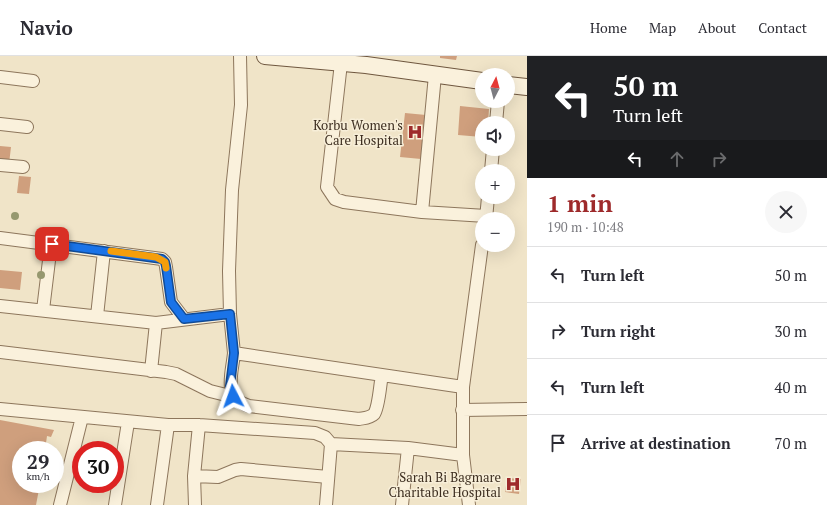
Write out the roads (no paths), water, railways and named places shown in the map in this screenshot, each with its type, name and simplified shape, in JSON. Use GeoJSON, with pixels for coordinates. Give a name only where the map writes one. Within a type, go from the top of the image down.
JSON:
{"type":"FeatureCollection","features":[{"type":"Feature","properties":{"kind":"street"},"geometry":{"type":"LineString","coordinates":[[240,56],[241,105],[232,190],[229,271],[230,314],[234,353],[230,386],[234,397],[240,403],[249,406],[358,419],[368,418],[374,414],[377,406],[382,375]]}},
{"type":"Feature","properties":{"kind":"street"},"geometry":{"type":"LineString","coordinates":[[265,56],[341,63],[475,80]]}},
{"type":"Feature","properties":{"kind":"street"},"geometry":{"type":"LineString","coordinates":[[341,63],[327,187],[335,199],[344,202],[475,217]]}},
{"type":"Feature","properties":{"kind":"street"},"geometry":{"type":"LineString","coordinates":[[422,212],[435,75]]}},
{"type":"Feature","properties":{"kind":"street"},"geometry":{"type":"LineString","coordinates":[[0,77],[33,81]]}},
{"type":"Feature","properties":{"kind":"street"},"geometry":{"type":"LineString","coordinates":[[515,86],[527,87]]}},
{"type":"Feature","properties":{"kind":"street"},"geometry":{"type":"LineString","coordinates":[[0,124],[27,127]]}},
{"type":"Feature","properties":{"kind":"street"},"geometry":{"type":"LineString","coordinates":[[0,165],[23,167]]}},
{"type":"Feature","properties":{"kind":"street"},"geometry":{"type":"LineString","coordinates":[[0,238],[156,257],[165,262],[171,302],[184,319]]}},
{"type":"Feature","properties":{"kind":"street"},"geometry":{"type":"LineString","coordinates":[[43,310],[52,244]]}},
{"type":"Feature","properties":{"kind":"street"},"geometry":{"type":"LineString","coordinates":[[97,316],[104,251]]}},
{"type":"Feature","properties":{"kind":"street"},"geometry":{"type":"LineString","coordinates":[[469,505],[464,455],[462,410],[463,386],[481,252]]}},
{"type":"Feature","properties":{"kind":"street"},"geometry":{"type":"LineString","coordinates":[[0,306],[156,323],[230,314]]}},
{"type":"Feature","properties":{"kind":"street"},"geometry":{"type":"LineString","coordinates":[[151,371],[156,323]]}},
{"type":"Feature","properties":{"kind":"street"},"geometry":{"type":"LineString","coordinates":[[0,352],[176,374],[210,391],[234,397]]}},
{"type":"Feature","properties":{"kind":"street"},"geometry":{"type":"LineString","coordinates":[[234,353],[463,386]]}},
{"type":"Feature","properties":{"kind":"street"},"geometry":{"type":"LineString","coordinates":[[0,409],[128,422],[314,433],[325,437],[331,444],[326,505]]}},
{"type":"Feature","properties":{"kind":"street"},"geometry":{"type":"LineString","coordinates":[[462,410],[527,409]]}},
{"type":"Feature","properties":{"kind":"street"},"geometry":{"type":"LineString","coordinates":[[60,505],[82,417]]}},
{"type":"Feature","properties":{"kind":"street"},"geometry":{"type":"LineString","coordinates":[[115,505],[128,422]]}},
{"type":"Feature","properties":{"kind":"street"},"geometry":{"type":"LineString","coordinates":[[157,505],[168,425]]}},
{"type":"Feature","properties":{"kind":"street"},"geometry":{"type":"LineString","coordinates":[[195,505],[194,476],[199,425]]}},
{"type":"Feature","properties":{"kind":"street"},"geometry":{"type":"LineString","coordinates":[[331,444],[408,448],[464,455]]}},
{"type":"Feature","properties":{"kind":"street"},"geometry":{"type":"LineString","coordinates":[[402,505],[408,448]]}},
{"type":"Feature","properties":{"kind":"street"},"geometry":{"type":"LineString","coordinates":[[194,476],[218,477],[241,469],[328,477]]}},
{"type":"Feature","properties":{"kind":"place","name":"Korbu Women's Care Hospital"},"geometry":{"type":"Point","coordinates":[415,132]}},
{"type":"Feature","properties":{"kind":"place","name":"Sarah Bi Bagmare Charitable Hospital"},"geometry":{"type":"Point","coordinates":[513,484]}}]}
